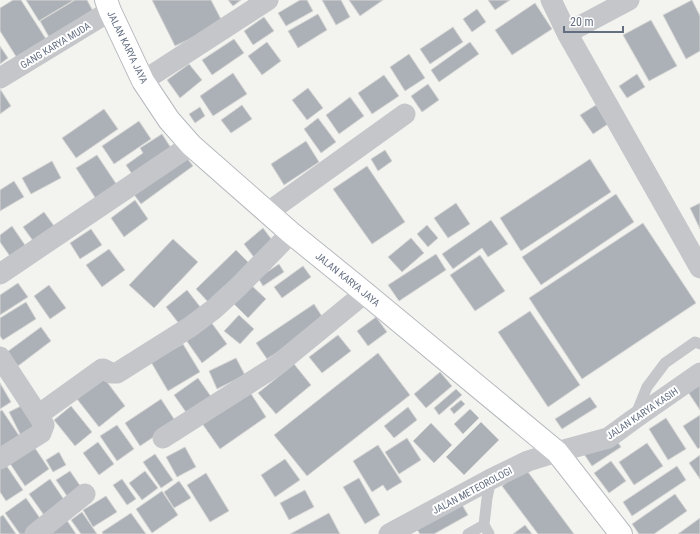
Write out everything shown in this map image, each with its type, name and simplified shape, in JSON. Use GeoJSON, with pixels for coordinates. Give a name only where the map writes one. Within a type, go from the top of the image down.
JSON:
{"type":"FeatureCollection","features":[{"type":"Feature","properties":{"kind":"main road","name":"JALAN KARYA JAYA"},"geometry":{"type":"LineString","coordinates":[[108,6],[143,81],[170,120],[191,145],[267,213],[557,452],[621,534]]}},
{"type":"Feature","properties":{"kind":"street"},"geometry":{"type":"LineString","coordinates":[[143,81],[268,0]]}},
{"type":"Feature","properties":{"kind":"street"},"geometry":{"type":"LineString","coordinates":[[551,0],[567,33],[700,268]]}},
{"type":"Feature","properties":{"kind":"street"},"geometry":{"type":"LineString","coordinates":[[567,33],[629,0]]}},
{"type":"Feature","properties":{"kind":"street","name":"GANG KARYA MUDA"},"geometry":{"type":"LineString","coordinates":[[0,78],[108,6]]}},
{"type":"Feature","properties":{"kind":"street"},"geometry":{"type":"LineString","coordinates":[[267,213],[405,114]]}},
{"type":"Feature","properties":{"kind":"street"},"geometry":{"type":"LineString","coordinates":[[0,274],[191,145]]}},
{"type":"Feature","properties":{"kind":"street"},"geometry":{"type":"LineString","coordinates":[[38,415],[102,369],[112,373],[117,373],[190,327],[237,288],[291,233]]}},
{"type":"Feature","properties":{"kind":"street"},"geometry":{"type":"LineString","coordinates":[[163,438],[276,366],[365,293]]}},
{"type":"Feature","properties":{"kind":"street"},"geometry":{"type":"LineString","coordinates":[[0,357],[44,425],[41,433],[0,459]]}},
{"type":"Feature","properties":{"kind":"street","name":"JALAN KARYA KASIH"},"geometry":{"type":"LineString","coordinates":[[557,452],[608,438],[700,373]]}},
{"type":"Feature","properties":{"kind":"street","name":"JALAN METEOROLOGI"},"geometry":{"type":"LineString","coordinates":[[389,534],[491,479],[528,461],[557,452]]}},
{"type":"Feature","properties":{"kind":"street"},"geometry":{"type":"LineString","coordinates":[[35,534],[85,494]]}},
{"type":"Feature","properties":{"kind":"lane"},"geometry":{"type":"LineString","coordinates":[[634,419],[647,387],[665,363],[695,342],[700,344]]}},
{"type":"Feature","properties":{"kind":"lane"},"geometry":{"type":"LineString","coordinates":[[468,534],[487,529],[487,498],[491,479]]}},
{"type":"Feature","properties":{"kind":"building"},"geometry":{"type":"Polygon","coordinates":[[[13,0],[21,0],[46,39],[17,58],[0,31],[0,8],[13,0]]]}},
{"type":"Feature","properties":{"kind":"building"},"geometry":{"type":"Polygon","coordinates":[[[26,0],[74,0],[39,21],[26,0]]]}},
{"type":"Feature","properties":{"kind":"building"},"geometry":{"type":"Polygon","coordinates":[[[75,0],[87,0],[93,11],[49,37],[40,21],[75,0]]]}},
{"type":"Feature","properties":{"kind":"building"},"geometry":{"type":"Polygon","coordinates":[[[152,0],[211,0],[223,23],[175,46],[152,0]]]}},
{"type":"Feature","properties":{"kind":"building"},"geometry":{"type":"Polygon","coordinates":[[[228,0],[241,0],[233,6],[228,0]]]}},
{"type":"Feature","properties":{"kind":"building"},"geometry":{"type":"Polygon","coordinates":[[[300,0],[307,0],[313,11],[286,26],[278,13],[300,0]]]}},
{"type":"Feature","properties":{"kind":"building"},"geometry":{"type":"Polygon","coordinates":[[[322,0],[341,0],[350,17],[336,25],[322,0]]]}},
{"type":"Feature","properties":{"kind":"building"},"geometry":{"type":"Polygon","coordinates":[[[349,0],[383,0],[360,16],[349,0]]]}},
{"type":"Feature","properties":{"kind":"building"},"geometry":{"type":"Polygon","coordinates":[[[488,0],[510,0],[495,10],[488,0]]]}},
{"type":"Feature","properties":{"kind":"building"},"geometry":{"type":"Polygon","coordinates":[[[692,0],[700,16],[700,51],[686,59],[663,15],[692,0]]]}},
{"type":"Feature","properties":{"kind":"building"},"geometry":{"type":"Polygon","coordinates":[[[535,3],[552,29],[512,55],[495,30],[535,3]]]}},
{"type":"Feature","properties":{"kind":"building"},"geometry":{"type":"Polygon","coordinates":[[[477,9],[486,22],[472,32],[463,19],[477,9]]]}},
{"type":"Feature","properties":{"kind":"building"},"geometry":{"type":"Polygon","coordinates":[[[318,14],[327,30],[298,48],[288,31],[318,14]]]}},
{"type":"Feature","properties":{"kind":"building"},"geometry":{"type":"Polygon","coordinates":[[[264,17],[274,31],[253,45],[244,31],[264,17]]]}},
{"type":"Feature","properties":{"kind":"building"},"geometry":{"type":"Polygon","coordinates":[[[651,20],[677,66],[649,81],[623,35],[651,20]]]}},
{"type":"Feature","properties":{"kind":"building"},"geometry":{"type":"Polygon","coordinates":[[[453,27],[463,42],[430,64],[420,49],[453,27]]]}},
{"type":"Feature","properties":{"kind":"building"},"geometry":{"type":"Polygon","coordinates":[[[234,39],[244,53],[212,75],[202,60],[234,39]]]}},
{"type":"Feature","properties":{"kind":"building"},"geometry":{"type":"Polygon","coordinates":[[[267,42],[281,61],[262,75],[248,56],[267,42]]]}},
{"type":"Feature","properties":{"kind":"building"},"geometry":{"type":"Polygon","coordinates":[[[470,42],[479,54],[439,82],[431,70],[470,42]]]}},
{"type":"Feature","properties":{"kind":"building"},"geometry":{"type":"Polygon","coordinates":[[[0,46],[8,58],[0,64],[0,46]]]}},
{"type":"Feature","properties":{"kind":"building"},"geometry":{"type":"Polygon","coordinates":[[[409,54],[425,78],[405,91],[390,67],[409,54]]]}},
{"type":"Feature","properties":{"kind":"building"},"geometry":{"type":"Polygon","coordinates":[[[189,64],[202,80],[180,98],[167,80],[189,64]]]}},
{"type":"Feature","properties":{"kind":"building"},"geometry":{"type":"Polygon","coordinates":[[[233,73],[247,94],[213,116],[200,96],[233,73]]]}},
{"type":"Feature","properties":{"kind":"building"},"geometry":{"type":"Polygon","coordinates":[[[637,74],[645,87],[627,98],[619,86],[637,74]]]}},
{"type":"Feature","properties":{"kind":"building"},"geometry":{"type":"Polygon","coordinates":[[[384,75],[399,96],[372,114],[358,93],[384,75]]]}},
{"type":"Feature","properties":{"kind":"building"},"geometry":{"type":"Polygon","coordinates":[[[428,84],[439,100],[422,112],[411,96],[428,84]]]}},
{"type":"Feature","properties":{"kind":"building"},"geometry":{"type":"Polygon","coordinates":[[[308,88],[323,108],[307,120],[292,100],[308,88]]]}},
{"type":"Feature","properties":{"kind":"building"},"geometry":{"type":"Polygon","coordinates":[[[0,89],[11,106],[0,114],[0,89]]]}},
{"type":"Feature","properties":{"kind":"building"},"geometry":{"type":"Polygon","coordinates":[[[350,97],[364,116],[339,134],[326,115],[350,97]]]}},
{"type":"Feature","properties":{"kind":"building"},"geometry":{"type":"Polygon","coordinates":[[[242,105],[252,119],[231,133],[221,120],[242,105]]]}},
{"type":"Feature","properties":{"kind":"building"},"geometry":{"type":"Polygon","coordinates":[[[596,105],[608,124],[593,134],[580,115],[596,105]]]}},
{"type":"Feature","properties":{"kind":"building"},"geometry":{"type":"Polygon","coordinates":[[[200,107],[205,116],[195,123],[189,114],[200,107]]]}},
{"type":"Feature","properties":{"kind":"building"},"geometry":{"type":"Polygon","coordinates":[[[104,109],[118,129],[76,158],[62,138],[104,109]]]}},
{"type":"Feature","properties":{"kind":"building"},"geometry":{"type":"Polygon","coordinates":[[[318,118],[336,142],[321,153],[304,129],[318,118]]]}},
{"type":"Feature","properties":{"kind":"building"},"geometry":{"type":"Polygon","coordinates":[[[139,121],[151,139],[114,164],[102,146],[139,121]]]}},
{"type":"Feature","properties":{"kind":"building"},"geometry":{"type":"Polygon","coordinates":[[[162,134],[173,151],[134,177],[126,165],[143,153],[140,148],[162,134]]]}},
{"type":"Feature","properties":{"kind":"building"},"geometry":{"type":"Polygon","coordinates":[[[306,141],[319,162],[284,185],[271,164],[306,141]]]}},
{"type":"Feature","properties":{"kind":"building"},"geometry":{"type":"Polygon","coordinates":[[[385,150],[392,161],[378,171],[371,159],[385,150]]]}},
{"type":"Feature","properties":{"kind":"building"},"geometry":{"type":"Polygon","coordinates":[[[184,154],[193,166],[141,204],[132,192],[184,154]]]}},
{"type":"Feature","properties":{"kind":"building"},"geometry":{"type":"Polygon","coordinates":[[[97,155],[117,185],[96,199],[76,168],[97,155]]]}},
{"type":"Feature","properties":{"kind":"building"},"geometry":{"type":"Polygon","coordinates":[[[590,159],[611,192],[521,251],[500,218],[590,159]]]}},
{"type":"Feature","properties":{"kind":"building"},"geometry":{"type":"Polygon","coordinates":[[[52,161],[61,178],[31,194],[22,178],[52,161]]]}},
{"type":"Feature","properties":{"kind":"building"},"geometry":{"type":"Polygon","coordinates":[[[367,166],[405,222],[372,244],[333,189],[367,166]]]}},
{"type":"Feature","properties":{"kind":"building"},"geometry":{"type":"Polygon","coordinates":[[[14,181],[24,197],[0,211],[0,190],[14,181]]]}},
{"type":"Feature","properties":{"kind":"building"},"geometry":{"type":"Polygon","coordinates":[[[616,194],[634,222],[541,285],[522,257],[616,194]]]}},
{"type":"Feature","properties":{"kind":"building"},"geometry":{"type":"Polygon","coordinates":[[[135,200],[148,219],[124,237],[111,218],[135,200]]]}},
{"type":"Feature","properties":{"kind":"building"},"geometry":{"type":"Polygon","coordinates":[[[456,203],[470,224],[448,238],[434,218],[456,203]]]}},
{"type":"Feature","properties":{"kind":"building"},"geometry":{"type":"Polygon","coordinates":[[[700,203],[700,229],[690,208],[700,203]]]}},
{"type":"Feature","properties":{"kind":"building"},"geometry":{"type":"Polygon","coordinates":[[[44,212],[57,230],[36,245],[23,227],[44,212]]]}},
{"type":"Feature","properties":{"kind":"building"},"geometry":{"type":"Polygon","coordinates":[[[491,220],[508,244],[488,257],[482,248],[453,269],[442,254],[491,220]]]}},
{"type":"Feature","properties":{"kind":"building"},"geometry":{"type":"Polygon","coordinates":[[[643,223],[696,303],[582,379],[529,298],[643,223]]]}},
{"type":"Feature","properties":{"kind":"building"},"geometry":{"type":"Polygon","coordinates":[[[427,225],[438,238],[428,247],[417,234],[427,225]]]}},
{"type":"Feature","properties":{"kind":"building"},"geometry":{"type":"Polygon","coordinates":[[[12,226],[29,251],[14,262],[0,242],[0,235],[12,226]]]}},
{"type":"Feature","properties":{"kind":"building"},"geometry":{"type":"Polygon","coordinates":[[[263,228],[275,244],[256,260],[244,244],[263,228]]]}},
{"type":"Feature","properties":{"kind":"building"},"geometry":{"type":"Polygon","coordinates":[[[91,229],[102,245],[80,259],[70,243],[91,229]]]}},
{"type":"Feature","properties":{"kind":"building"},"geometry":{"type":"Polygon","coordinates":[[[411,238],[424,253],[402,272],[388,257],[411,238]]]}},
{"type":"Feature","properties":{"kind":"building"},"geometry":{"type":"Polygon","coordinates":[[[173,239],[198,262],[154,308],[129,285],[173,239]]]}},
{"type":"Feature","properties":{"kind":"building"},"geometry":{"type":"Polygon","coordinates":[[[109,249],[125,270],[102,287],[86,265],[109,249]]]}},
{"type":"Feature","properties":{"kind":"building"},"geometry":{"type":"Polygon","coordinates":[[[236,250],[251,265],[211,305],[196,289],[236,250]]]}},
{"type":"Feature","properties":{"kind":"building"},"geometry":{"type":"Polygon","coordinates":[[[436,254],[446,270],[399,301],[388,285],[436,254]]]}},
{"type":"Feature","properties":{"kind":"building"},"geometry":{"type":"Polygon","coordinates":[[[480,255],[505,291],[475,311],[450,275],[480,255]]]}},
{"type":"Feature","properties":{"kind":"building"},"geometry":{"type":"Polygon","coordinates":[[[279,264],[284,272],[263,286],[258,278],[279,264]]]}},
{"type":"Feature","properties":{"kind":"building"},"geometry":{"type":"Polygon","coordinates":[[[303,266],[311,277],[282,298],[274,287],[303,266]]]}},
{"type":"Feature","properties":{"kind":"building"},"geometry":{"type":"Polygon","coordinates":[[[18,283],[28,297],[0,315],[0,295],[18,283]]]}},
{"type":"Feature","properties":{"kind":"building"},"geometry":{"type":"Polygon","coordinates":[[[249,283],[266,299],[248,318],[231,301],[249,283]]]}},
{"type":"Feature","properties":{"kind":"building"},"geometry":{"type":"Polygon","coordinates":[[[49,285],[66,308],[50,319],[34,296],[49,285]]]}},
{"type":"Feature","properties":{"kind":"building"},"geometry":{"type":"Polygon","coordinates":[[[187,290],[205,313],[184,330],[166,307],[187,290]]]}},
{"type":"Feature","properties":{"kind":"building"},"geometry":{"type":"Polygon","coordinates":[[[26,302],[36,319],[3,340],[0,336],[0,318],[26,302]]]}},
{"type":"Feature","properties":{"kind":"building"},"geometry":{"type":"Polygon","coordinates":[[[314,304],[325,321],[267,359],[256,343],[314,304]]]}},
{"type":"Feature","properties":{"kind":"building"},"geometry":{"type":"Polygon","coordinates":[[[530,311],[580,385],[548,407],[498,332],[530,311]]]}},
{"type":"Feature","properties":{"kind":"building"},"geometry":{"type":"Polygon","coordinates":[[[239,315],[254,329],[240,344],[224,331],[239,315]]]}},
{"type":"Feature","properties":{"kind":"building"},"geometry":{"type":"Polygon","coordinates":[[[376,317],[387,332],[368,346],[357,331],[376,317]]]}},
{"type":"Feature","properties":{"kind":"building"},"geometry":{"type":"Polygon","coordinates":[[[211,322],[227,344],[202,363],[186,340],[211,322]]]}},
{"type":"Feature","properties":{"kind":"building"},"geometry":{"type":"Polygon","coordinates":[[[41,327],[51,341],[18,366],[7,352],[41,327]]]}},
{"type":"Feature","properties":{"kind":"building"},"geometry":{"type":"Polygon","coordinates":[[[338,335],[351,351],[322,373],[309,357],[338,335]]]}},
{"type":"Feature","properties":{"kind":"building"},"geometry":{"type":"Polygon","coordinates":[[[183,344],[200,372],[168,391],[151,362],[183,344]]]}},
{"type":"Feature","properties":{"kind":"building"},"geometry":{"type":"Polygon","coordinates":[[[378,353],[410,395],[307,476],[274,435],[378,353]]]}},
{"type":"Feature","properties":{"kind":"building"},"geometry":{"type":"Polygon","coordinates":[[[236,358],[245,375],[217,389],[209,371],[236,358]]]}},
{"type":"Feature","properties":{"kind":"building"},"geometry":{"type":"Polygon","coordinates":[[[294,364],[311,385],[276,414],[258,393],[294,364]]]}},
{"type":"Feature","properties":{"kind":"building"},"geometry":{"type":"Polygon","coordinates":[[[440,372],[452,386],[426,408],[414,394],[440,372]]]}},
{"type":"Feature","properties":{"kind":"building"},"geometry":{"type":"Polygon","coordinates":[[[104,378],[125,406],[99,427],[77,399],[104,378]]]}},
{"type":"Feature","properties":{"kind":"building"},"geometry":{"type":"Polygon","coordinates":[[[198,378],[212,398],[188,415],[174,395],[198,378]]]}},
{"type":"Feature","properties":{"kind":"building"},"geometry":{"type":"Polygon","coordinates":[[[0,383],[11,402],[0,409],[0,383]]]}},
{"type":"Feature","properties":{"kind":"building"},"geometry":{"type":"Polygon","coordinates":[[[700,384],[700,410],[688,392],[700,384]]]}},
{"type":"Feature","properties":{"kind":"building"},"geometry":{"type":"Polygon","coordinates":[[[248,389],[266,417],[220,449],[201,422],[248,389]]]}},
{"type":"Feature","properties":{"kind":"building"},"geometry":{"type":"Polygon","coordinates":[[[456,389],[462,395],[439,415],[434,408],[456,389]]]}},
{"type":"Feature","properties":{"kind":"building"},"geometry":{"type":"Polygon","coordinates":[[[590,397],[597,407],[562,429],[555,419],[590,397]]]}},
{"type":"Feature","properties":{"kind":"building"},"geometry":{"type":"Polygon","coordinates":[[[161,399],[176,422],[140,446],[125,423],[161,399]]]}},
{"type":"Feature","properties":{"kind":"building"},"geometry":{"type":"Polygon","coordinates":[[[461,400],[465,404],[454,414],[450,409],[461,400]]]}},
{"type":"Feature","properties":{"kind":"building"},"geometry":{"type":"Polygon","coordinates":[[[27,403],[41,430],[23,440],[9,412],[27,403]]]}},
{"type":"Feature","properties":{"kind":"building"},"geometry":{"type":"Polygon","coordinates":[[[71,406],[92,432],[75,446],[54,420],[71,406]]]}},
{"type":"Feature","properties":{"kind":"building"},"geometry":{"type":"Polygon","coordinates":[[[408,407],[417,420],[394,438],[384,426],[408,407]]]}},
{"type":"Feature","properties":{"kind":"building"},"geometry":{"type":"Polygon","coordinates":[[[470,409],[479,418],[463,434],[454,424],[470,409]]]}},
{"type":"Feature","properties":{"kind":"building"},"geometry":{"type":"Polygon","coordinates":[[[2,410],[24,443],[0,458],[0,411],[2,410]]]}},
{"type":"Feature","properties":{"kind":"building"},"geometry":{"type":"Polygon","coordinates":[[[700,415],[700,447],[698,449],[683,426],[700,415]]]}},
{"type":"Feature","properties":{"kind":"building"},"geometry":{"type":"Polygon","coordinates":[[[666,418],[686,449],[668,460],[649,429],[666,418]]]}},
{"type":"Feature","properties":{"kind":"building"},"geometry":{"type":"Polygon","coordinates":[[[481,422],[499,440],[464,475],[446,457],[481,422]]]}},
{"type":"Feature","properties":{"kind":"building"},"geometry":{"type":"Polygon","coordinates":[[[431,423],[452,445],[434,463],[413,441],[431,423]]]}},
{"type":"Feature","properties":{"kind":"building"},"geometry":{"type":"Polygon","coordinates":[[[117,425],[134,449],[117,461],[100,436],[117,425]]]}},
{"type":"Feature","properties":{"kind":"building"},"geometry":{"type":"Polygon","coordinates":[[[613,435],[621,447],[592,466],[584,454],[613,435]]]}},
{"type":"Feature","properties":{"kind":"building"},"geometry":{"type":"Polygon","coordinates":[[[407,438],[421,460],[399,474],[385,452],[407,438]]]}},
{"type":"Feature","properties":{"kind":"building"},"geometry":{"type":"Polygon","coordinates":[[[98,442],[114,464],[99,475],[83,453],[98,442]]]}},
{"type":"Feature","properties":{"kind":"building"},"geometry":{"type":"Polygon","coordinates":[[[647,443],[663,466],[634,485],[619,462],[647,443]]]}},
{"type":"Feature","properties":{"kind":"building"},"geometry":{"type":"Polygon","coordinates":[[[33,445],[49,469],[25,486],[9,462],[33,445]]]}},
{"type":"Feature","properties":{"kind":"building"},"geometry":{"type":"Polygon","coordinates":[[[378,445],[402,482],[387,491],[383,485],[372,492],[353,461],[378,445]]]}},
{"type":"Feature","properties":{"kind":"building"},"geometry":{"type":"Polygon","coordinates":[[[185,447],[196,467],[177,477],[166,457],[185,447]]]}},
{"type":"Feature","properties":{"kind":"building"},"geometry":{"type":"Polygon","coordinates":[[[59,452],[66,465],[53,472],[46,460],[59,452]]]}},
{"type":"Feature","properties":{"kind":"building"},"geometry":{"type":"Polygon","coordinates":[[[155,454],[173,480],[161,488],[143,462],[155,454]]]}},
{"type":"Feature","properties":{"kind":"building"},"geometry":{"type":"Polygon","coordinates":[[[700,455],[700,479],[689,463],[700,455]]]}},
{"type":"Feature","properties":{"kind":"building"},"geometry":{"type":"Polygon","coordinates":[[[285,459],[300,480],[275,497],[261,475],[285,459]]]}},
{"type":"Feature","properties":{"kind":"building"},"geometry":{"type":"Polygon","coordinates":[[[611,461],[626,481],[609,493],[594,473],[611,461]]]}},
{"type":"Feature","properties":{"kind":"building"},"geometry":{"type":"Polygon","coordinates":[[[4,462],[23,490],[6,501],[0,492],[0,465],[4,462]]]}},
{"type":"Feature","properties":{"kind":"building"},"geometry":{"type":"Polygon","coordinates":[[[677,466],[686,480],[632,516],[623,502],[677,466]]]}},
{"type":"Feature","properties":{"kind":"building"},"geometry":{"type":"Polygon","coordinates":[[[525,468],[574,534],[538,534],[502,486],[525,468]]]}},
{"type":"Feature","properties":{"kind":"building"},"geometry":{"type":"Polygon","coordinates":[[[70,471],[81,487],[67,496],[56,480],[70,471]]]}},
{"type":"Feature","properties":{"kind":"building"},"geometry":{"type":"Polygon","coordinates":[[[145,471],[158,488],[142,500],[129,483],[145,471]]]}},
{"type":"Feature","properties":{"kind":"building"},"geometry":{"type":"Polygon","coordinates":[[[206,473],[229,511],[210,522],[187,485],[206,473]]]}},
{"type":"Feature","properties":{"kind":"building"},"geometry":{"type":"Polygon","coordinates":[[[359,478],[380,515],[365,524],[343,487],[359,478]]]}},
{"type":"Feature","properties":{"kind":"building"},"geometry":{"type":"Polygon","coordinates":[[[50,479],[67,504],[46,518],[29,494],[50,479]]]}},
{"type":"Feature","properties":{"kind":"building"},"geometry":{"type":"Polygon","coordinates":[[[122,479],[136,499],[127,505],[113,485],[122,479]]]}},
{"type":"Feature","properties":{"kind":"building"},"geometry":{"type":"Polygon","coordinates":[[[179,481],[191,498],[174,508],[164,492],[179,481]]]}},
{"type":"Feature","properties":{"kind":"building"},"geometry":{"type":"Polygon","coordinates":[[[305,490],[314,507],[289,520],[280,503],[305,490]]]}},
{"type":"Feature","properties":{"kind":"building"},"geometry":{"type":"Polygon","coordinates":[[[162,491],[178,515],[152,533],[136,509],[162,491]]]}},
{"type":"Feature","properties":{"kind":"building"},"geometry":{"type":"Polygon","coordinates":[[[675,494],[687,511],[654,534],[639,534],[632,524],[675,494]]]}},
{"type":"Feature","properties":{"kind":"building"},"geometry":{"type":"Polygon","coordinates":[[[106,496],[117,512],[93,527],[83,510],[106,496]]]}},
{"type":"Feature","properties":{"kind":"building"},"geometry":{"type":"Polygon","coordinates":[[[26,498],[44,524],[30,534],[20,534],[5,513],[26,498]]]}},
{"type":"Feature","properties":{"kind":"building"},"geometry":{"type":"Polygon","coordinates":[[[461,503],[468,515],[434,534],[420,534],[416,528],[461,503]]]}},
{"type":"Feature","properties":{"kind":"building"},"geometry":{"type":"Polygon","coordinates":[[[82,512],[97,534],[81,534],[71,520],[82,512]]]}},
{"type":"Feature","properties":{"kind":"building"},"geometry":{"type":"Polygon","coordinates":[[[131,513],[146,534],[103,534],[102,532],[131,513]]]}},
{"type":"Feature","properties":{"kind":"building"},"geometry":{"type":"Polygon","coordinates":[[[329,513],[340,534],[290,534],[329,513]]]}},
{"type":"Feature","properties":{"kind":"building"},"geometry":{"type":"Polygon","coordinates":[[[3,515],[16,534],[0,534],[0,517],[3,515]]]}},
{"type":"Feature","properties":{"kind":"building"},"geometry":{"type":"Polygon","coordinates":[[[700,518],[700,534],[678,534],[700,518]]]}},
{"type":"Feature","properties":{"kind":"building"},"geometry":{"type":"Polygon","coordinates":[[[66,519],[76,534],[44,534],[66,519]]]}},
{"type":"Feature","properties":{"kind":"building"},"geometry":{"type":"Polygon","coordinates":[[[525,525],[532,534],[513,534],[525,525]]]}}]}
